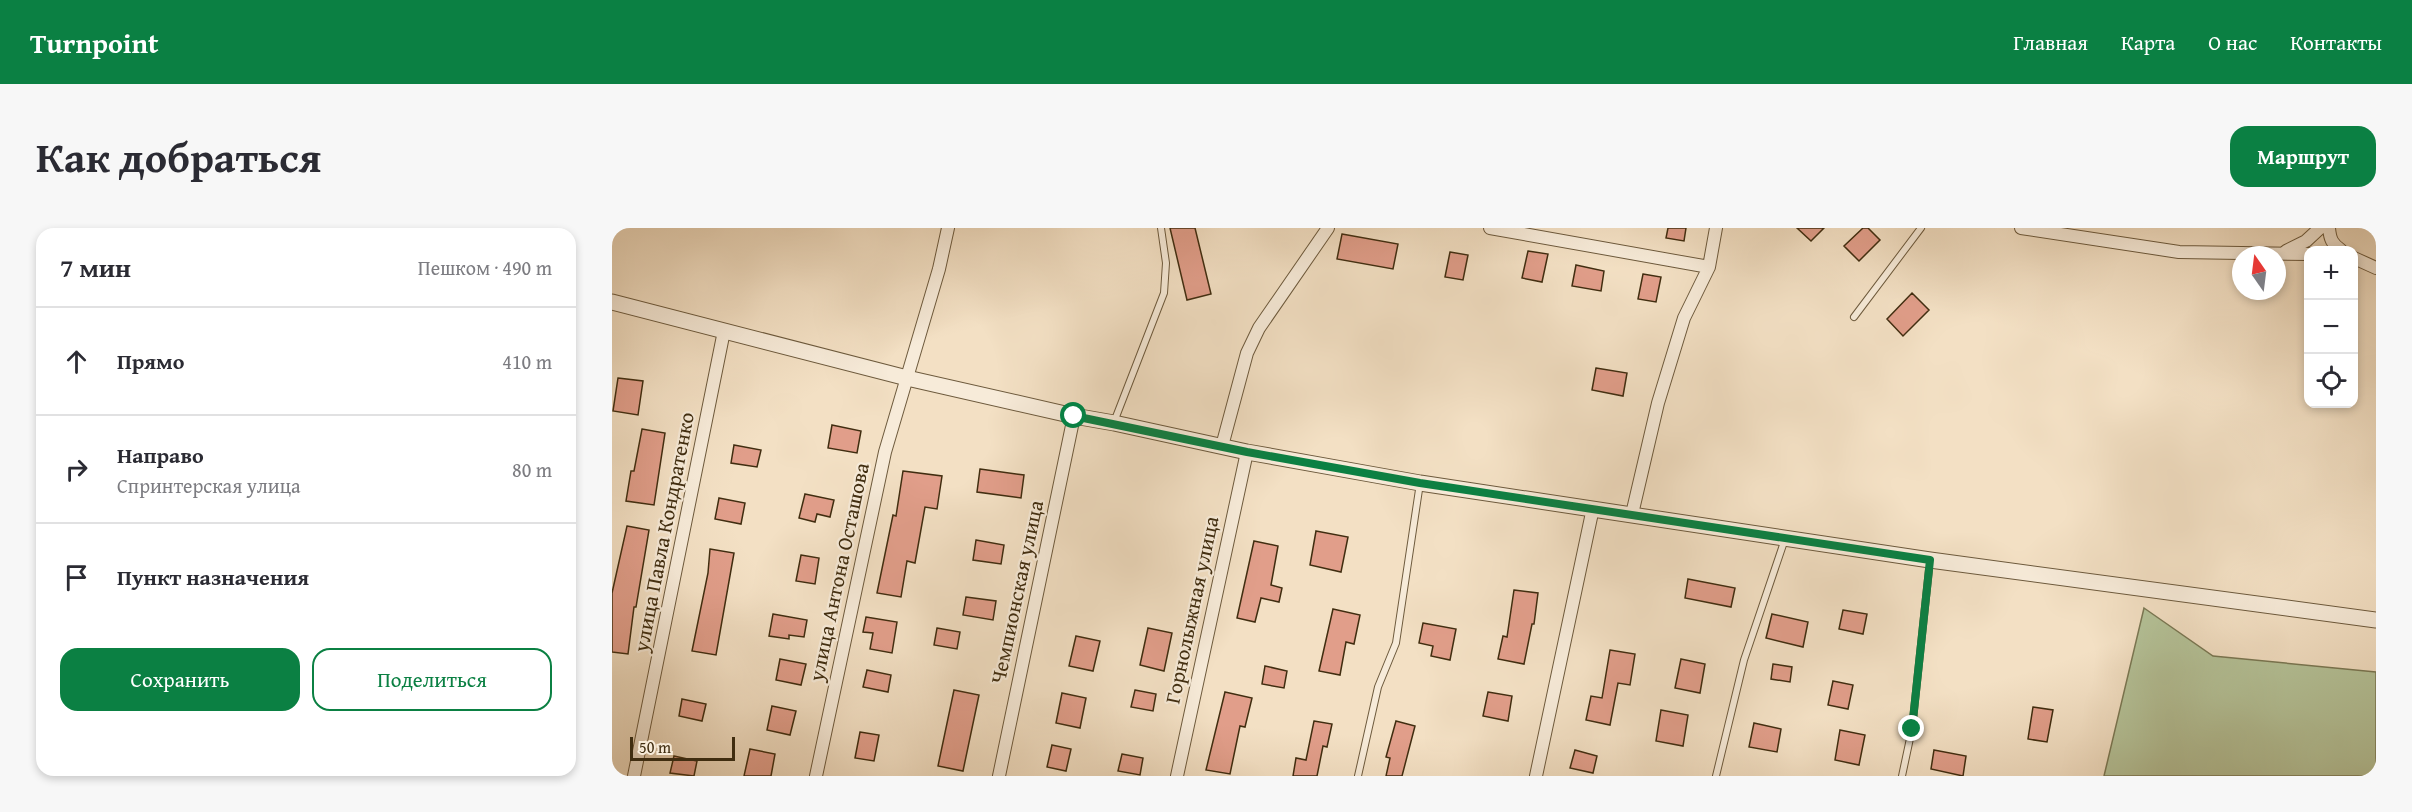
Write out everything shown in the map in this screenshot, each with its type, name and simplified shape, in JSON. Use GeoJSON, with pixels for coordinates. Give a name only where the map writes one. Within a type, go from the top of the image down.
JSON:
{"type":"FeatureCollection","features":[{"type":"Feature","properties":{"kind":"street","name":"улица Антона Осташова"},"geometry":{"type":"LineString","coordinates":[[816,776],[885,452],[939,269],[948,228]]}},
{"type":"Feature","properties":{"kind":"street"},"geometry":{"type":"LineString","coordinates":[[1222,446],[1247,353],[1259,328],[1328,228]]}},
{"type":"Feature","properties":{"kind":"street"},"geometry":{"type":"LineString","coordinates":[[1490,228],[1709,267]]}},
{"type":"Feature","properties":{"kind":"street"},"geometry":{"type":"LineString","coordinates":[[1632,514],[1658,403],[1684,318],[1709,267],[1716,228]]}},
{"type":"Feature","properties":{"kind":"street"},"geometry":{"type":"LineString","coordinates":[[2021,228],[2179,252],[2232,252]]}},
{"type":"Feature","properties":{"kind":"street"},"geometry":{"type":"LineString","coordinates":[[2286,251],[2306,240],[2319,228]]}},
{"type":"Feature","properties":{"kind":"street"},"geometry":{"type":"LineString","coordinates":[[2329,228],[2330,239],[2334,246]]}},
{"type":"Feature","properties":{"kind":"street"},"geometry":{"type":"LineString","coordinates":[[2286,252],[2304,254]]}},
{"type":"Feature","properties":{"kind":"street"},"geometry":{"type":"LineString","coordinates":[[2358,260],[2376,268]]}},
{"type":"Feature","properties":{"kind":"street"},"geometry":{"type":"LineString","coordinates":[[612,303],[907,378],[1247,452],[1420,483],[1930,560],[2376,620]]}},
{"type":"Feature","properties":{"kind":"street","name":"улица Павла Кондратенко"},"geometry":{"type":"LineString","coordinates":[[634,776],[724,332]]}},
{"type":"Feature","properties":{"kind":"street","name":"Чемпионская улица"},"geometry":{"type":"LineString","coordinates":[[999,776],[1074,416]]}},
{"type":"Feature","properties":{"kind":"street","name":"Горнолыжная улица"},"geometry":{"type":"LineString","coordinates":[[1177,776],[1247,452]]}},
{"type":"Feature","properties":{"kind":"street"},"geometry":{"type":"LineString","coordinates":[[1536,776],[1593,508]]}},
{"type":"Feature","properties":{"kind":"lane"},"geometry":{"type":"LineString","coordinates":[[1114,423],[1164,293],[1166,263],[1161,228]]}},
{"type":"Feature","properties":{"kind":"lane"},"geometry":{"type":"LineString","coordinates":[[1854,317],[1921,228]]}},
{"type":"Feature","properties":{"kind":"lane"},"geometry":{"type":"LineString","coordinates":[[1358,776],[1378,687],[1396,643],[1420,483]]}},
{"type":"Feature","properties":{"kind":"lane"},"geometry":{"type":"LineString","coordinates":[[1716,776],[1744,660],[1785,538]]}},
{"type":"Feature","properties":{"kind":"lane"},"geometry":{"type":"LineString","coordinates":[[1902,776],[1912,729],[1930,560]]}},
{"type":"Feature","properties":{"kind":"green space"},"geometry":{"type":"Polygon","coordinates":[[[2144,608],[2213,656],[2376,672],[2376,776],[2104,776],[2144,608]]]}},
{"type":"Feature","properties":{"kind":"building"},"geometry":{"type":"Polygon","coordinates":[[[1170,228],[1195,228],[1211,294],[1187,300],[1170,228]]]}},
{"type":"Feature","properties":{"kind":"building"},"geometry":{"type":"Polygon","coordinates":[[[1668,228],[1686,228],[1684,241],[1666,238],[1668,228]]]}},
{"type":"Feature","properties":{"kind":"building"},"geometry":{"type":"Polygon","coordinates":[[[1797,228],[1824,228],[1811,241],[1797,228]]]}},
{"type":"Feature","properties":{"kind":"building"},"geometry":{"type":"Polygon","coordinates":[[[1863,228],[1868,228],[1880,240],[1859,261],[1844,246],[1863,228]]]}},
{"type":"Feature","properties":{"kind":"building"},"geometry":{"type":"Polygon","coordinates":[[[1342,234],[1398,244],[1393,269],[1337,259],[1342,234]]]}},
{"type":"Feature","properties":{"kind":"building"},"geometry":{"type":"Polygon","coordinates":[[[1528,251],[1548,254],[1542,282],[1522,278],[1528,251]]]}},
{"type":"Feature","properties":{"kind":"building"},"geometry":{"type":"Polygon","coordinates":[[[1450,252],[1468,255],[1463,280],[1445,277],[1450,252]]]}},
{"type":"Feature","properties":{"kind":"building"},"geometry":{"type":"Polygon","coordinates":[[[1576,265],[1604,271],[1601,291],[1572,286],[1576,265]]]}},
{"type":"Feature","properties":{"kind":"building"},"geometry":{"type":"Polygon","coordinates":[[[1643,274],[1661,277],[1656,302],[1638,299],[1643,274]]]}},
{"type":"Feature","properties":{"kind":"building"},"geometry":{"type":"Polygon","coordinates":[[[1912,293],[1929,310],[1903,336],[1887,319],[1912,293]]]}},
{"type":"Feature","properties":{"kind":"building"},"geometry":{"type":"Polygon","coordinates":[[[1596,368],[1627,373],[1623,396],[1592,390],[1596,368]]]}},
{"type":"Feature","properties":{"kind":"building"},"geometry":{"type":"Polygon","coordinates":[[[618,378],[643,381],[638,415],[613,411],[618,378]]]}},
{"type":"Feature","properties":{"kind":"building"},"geometry":{"type":"Polygon","coordinates":[[[832,425],[861,431],[857,453],[828,448],[832,425]]]}},
{"type":"Feature","properties":{"kind":"building"},"geometry":{"type":"Polygon","coordinates":[[[642,429],[665,433],[654,505],[626,501],[642,429]]]}},
{"type":"Feature","properties":{"kind":"building"},"geometry":{"type":"Polygon","coordinates":[[[734,445],[761,450],[757,467],[731,463],[734,445]]]}},
{"type":"Feature","properties":{"kind":"building"},"geometry":{"type":"Polygon","coordinates":[[[980,469],[1024,475],[1021,498],[977,492],[980,469]]]}},
{"type":"Feature","properties":{"kind":"building"},"geometry":{"type":"Polygon","coordinates":[[[903,471],[942,476],[937,509],[925,507],[915,563],[907,561],[901,597],[877,593],[893,515],[896,516],[903,471]]]}},
{"type":"Feature","properties":{"kind":"building"},"geometry":{"type":"Polygon","coordinates":[[[805,494],[834,500],[830,517],[817,514],[815,522],[799,518],[805,494]]]}},
{"type":"Feature","properties":{"kind":"building"},"geometry":{"type":"Polygon","coordinates":[[[719,498],[745,503],[741,524],[715,519],[719,498]]]}},
{"type":"Feature","properties":{"kind":"building"},"geometry":{"type":"Polygon","coordinates":[[[627,526],[649,530],[636,607],[634,607],[628,654],[612,652],[612,593],[627,526]]]}},
{"type":"Feature","properties":{"kind":"building"},"geometry":{"type":"Polygon","coordinates":[[[1316,531],[1348,537],[1341,572],[1310,565],[1316,531]]]}},
{"type":"Feature","properties":{"kind":"building"},"geometry":{"type":"Polygon","coordinates":[[[976,540],[1004,545],[1001,564],[973,560],[976,540]]]}},
{"type":"Feature","properties":{"kind":"building"},"geometry":{"type":"Polygon","coordinates":[[[1254,541],[1278,546],[1271,585],[1282,588],[1279,602],[1261,598],[1255,622],[1237,618],[1254,541]]]}},
{"type":"Feature","properties":{"kind":"building"},"geometry":{"type":"Polygon","coordinates":[[[710,549],[734,553],[716,655],[692,651],[708,573],[710,549]]]}},
{"type":"Feature","properties":{"kind":"building"},"geometry":{"type":"Polygon","coordinates":[[[801,555],[819,558],[815,584],[796,581],[801,555]]]}},
{"type":"Feature","properties":{"kind":"building"},"geometry":{"type":"Polygon","coordinates":[[[1688,579],[1735,588],[1731,607],[1685,598],[1688,579]]]}},
{"type":"Feature","properties":{"kind":"building"},"geometry":{"type":"Polygon","coordinates":[[[1514,590],[1538,593],[1534,624],[1532,624],[1524,664],[1498,659],[1503,636],[1507,637],[1514,590]]]}},
{"type":"Feature","properties":{"kind":"building"},"geometry":{"type":"Polygon","coordinates":[[[966,597],[996,601],[993,620],[963,615],[966,597]]]}},
{"type":"Feature","properties":{"kind":"building"},"geometry":{"type":"Polygon","coordinates":[[[1333,609],[1360,615],[1354,644],[1346,642],[1340,675],[1319,671],[1333,609]]]}},
{"type":"Feature","properties":{"kind":"building"},"geometry":{"type":"Polygon","coordinates":[[[1843,610],[1867,614],[1863,634],[1839,629],[1843,610]]]}},
{"type":"Feature","properties":{"kind":"building"},"geometry":{"type":"Polygon","coordinates":[[[773,614],[807,620],[804,637],[789,635],[789,639],[769,636],[773,614]]]}},
{"type":"Feature","properties":{"kind":"building"},"geometry":{"type":"Polygon","coordinates":[[[1772,614],[1808,622],[1803,647],[1766,638],[1772,614]]]}},
{"type":"Feature","properties":{"kind":"building"},"geometry":{"type":"Polygon","coordinates":[[[866,617],[897,622],[892,653],[870,649],[873,633],[863,632],[866,617]]]}},
{"type":"Feature","properties":{"kind":"building"},"geometry":{"type":"Polygon","coordinates":[[[1423,623],[1456,629],[1450,660],[1431,656],[1433,646],[1419,643],[1423,623]]]}},
{"type":"Feature","properties":{"kind":"building"},"geometry":{"type":"Polygon","coordinates":[[[937,628],[960,632],[957,649],[934,645],[937,628]]]}},
{"type":"Feature","properties":{"kind":"building"},"geometry":{"type":"Polygon","coordinates":[[[1148,628],[1172,633],[1164,671],[1140,665],[1148,628]]]}},
{"type":"Feature","properties":{"kind":"building"},"geometry":{"type":"Polygon","coordinates":[[[1076,636],[1100,641],[1093,671],[1069,666],[1076,636]]]}},
{"type":"Feature","properties":{"kind":"building"},"geometry":{"type":"Polygon","coordinates":[[[1610,650],[1635,654],[1630,685],[1618,683],[1610,725],[1586,720],[1591,696],[1602,698],[1610,650]]]}},
{"type":"Feature","properties":{"kind":"building"},"geometry":{"type":"Polygon","coordinates":[[[780,659],[806,664],[801,685],[776,680],[780,659]]]}},
{"type":"Feature","properties":{"kind":"building"},"geometry":{"type":"Polygon","coordinates":[[[1681,659],[1705,664],[1700,693],[1675,688],[1681,659]]]}},
{"type":"Feature","properties":{"kind":"building"},"geometry":{"type":"Polygon","coordinates":[[[1773,664],[1792,667],[1790,682],[1771,679],[1773,664]]]}},
{"type":"Feature","properties":{"kind":"building"},"geometry":{"type":"Polygon","coordinates":[[[1265,666],[1287,671],[1284,688],[1262,684],[1265,666]]]}},
{"type":"Feature","properties":{"kind":"building"},"geometry":{"type":"Polygon","coordinates":[[[867,670],[891,675],[888,692],[863,687],[867,670]]]}},
{"type":"Feature","properties":{"kind":"building"},"geometry":{"type":"Polygon","coordinates":[[[1833,681],[1853,685],[1848,709],[1828,705],[1833,681]]]}},
{"type":"Feature","properties":{"kind":"building"},"geometry":{"type":"Polygon","coordinates":[[[954,690],[979,695],[963,771],[938,766],[954,690]]]}},
{"type":"Feature","properties":{"kind":"building"},"geometry":{"type":"Polygon","coordinates":[[[1135,690],[1156,694],[1153,711],[1131,707],[1135,690]]]}},
{"type":"Feature","properties":{"kind":"building"},"geometry":{"type":"Polygon","coordinates":[[[1225,692],[1252,698],[1245,727],[1240,726],[1230,774],[1206,770],[1225,692]]]}},
{"type":"Feature","properties":{"kind":"building"},"geometry":{"type":"Polygon","coordinates":[[[1488,692],[1512,696],[1508,721],[1483,716],[1488,692]]]}},
{"type":"Feature","properties":{"kind":"building"},"geometry":{"type":"Polygon","coordinates":[[[1062,693],[1086,698],[1080,728],[1056,723],[1062,693]]]}},
{"type":"Feature","properties":{"kind":"building"},"geometry":{"type":"Polygon","coordinates":[[[682,699],[706,704],[702,721],[679,716],[682,699]]]}},
{"type":"Feature","properties":{"kind":"building"},"geometry":{"type":"Polygon","coordinates":[[[772,706],[796,711],[790,735],[767,730],[772,706]]]}},
{"type":"Feature","properties":{"kind":"building"},"geometry":{"type":"Polygon","coordinates":[[[2033,707],[2053,710],[2047,742],[2028,739],[2033,707]]]}},
{"type":"Feature","properties":{"kind":"building"},"geometry":{"type":"Polygon","coordinates":[[[1661,710],[1688,715],[1683,746],[1656,741],[1661,710]]]}},
{"type":"Feature","properties":{"kind":"building"},"geometry":{"type":"Polygon","coordinates":[[[1314,721],[1332,724],[1327,747],[1323,746],[1317,776],[1293,776],[1296,758],[1306,760],[1314,721]]]}},
{"type":"Feature","properties":{"kind":"building"},"geometry":{"type":"Polygon","coordinates":[[[1396,721],[1415,726],[1402,776],[1386,776],[1390,758],[1386,757],[1396,721]]]}},
{"type":"Feature","properties":{"kind":"building"},"geometry":{"type":"Polygon","coordinates":[[[1754,723],[1781,729],[1777,752],[1749,747],[1754,723]]]}},
{"type":"Feature","properties":{"kind":"building"},"geometry":{"type":"Polygon","coordinates":[[[1840,730],[1865,735],[1859,765],[1835,760],[1840,730]]]}},
{"type":"Feature","properties":{"kind":"building"},"geometry":{"type":"Polygon","coordinates":[[[860,732],[879,735],[874,761],[855,758],[860,732]]]}},
{"type":"Feature","properties":{"kind":"building"},"geometry":{"type":"Polygon","coordinates":[[[1052,745],[1071,749],[1066,771],[1047,767],[1052,745]]]}},
{"type":"Feature","properties":{"kind":"building"},"geometry":{"type":"Polygon","coordinates":[[[750,749],[775,754],[771,776],[744,776],[750,749]]]}},
{"type":"Feature","properties":{"kind":"building"},"geometry":{"type":"Polygon","coordinates":[[[1575,750],[1597,756],[1593,773],[1570,768],[1575,750]]]}},
{"type":"Feature","properties":{"kind":"building"},"geometry":{"type":"Polygon","coordinates":[[[1934,750],[1966,756],[1963,776],[1931,769],[1934,750]]]}},
{"type":"Feature","properties":{"kind":"building"},"geometry":{"type":"Polygon","coordinates":[[[1122,754],[1143,758],[1140,775],[1118,771],[1122,754]]]}},
{"type":"Feature","properties":{"kind":"building"},"geometry":{"type":"Polygon","coordinates":[[[674,756],[697,761],[694,776],[670,773],[674,756]]]}},
{"type":"Feature","properties":{"kind":"route"},"geometry":{"type":"LineString","coordinates":[[1074,416],[1247,452],[1420,483],[1930,560],[1912,729]]}}]}
